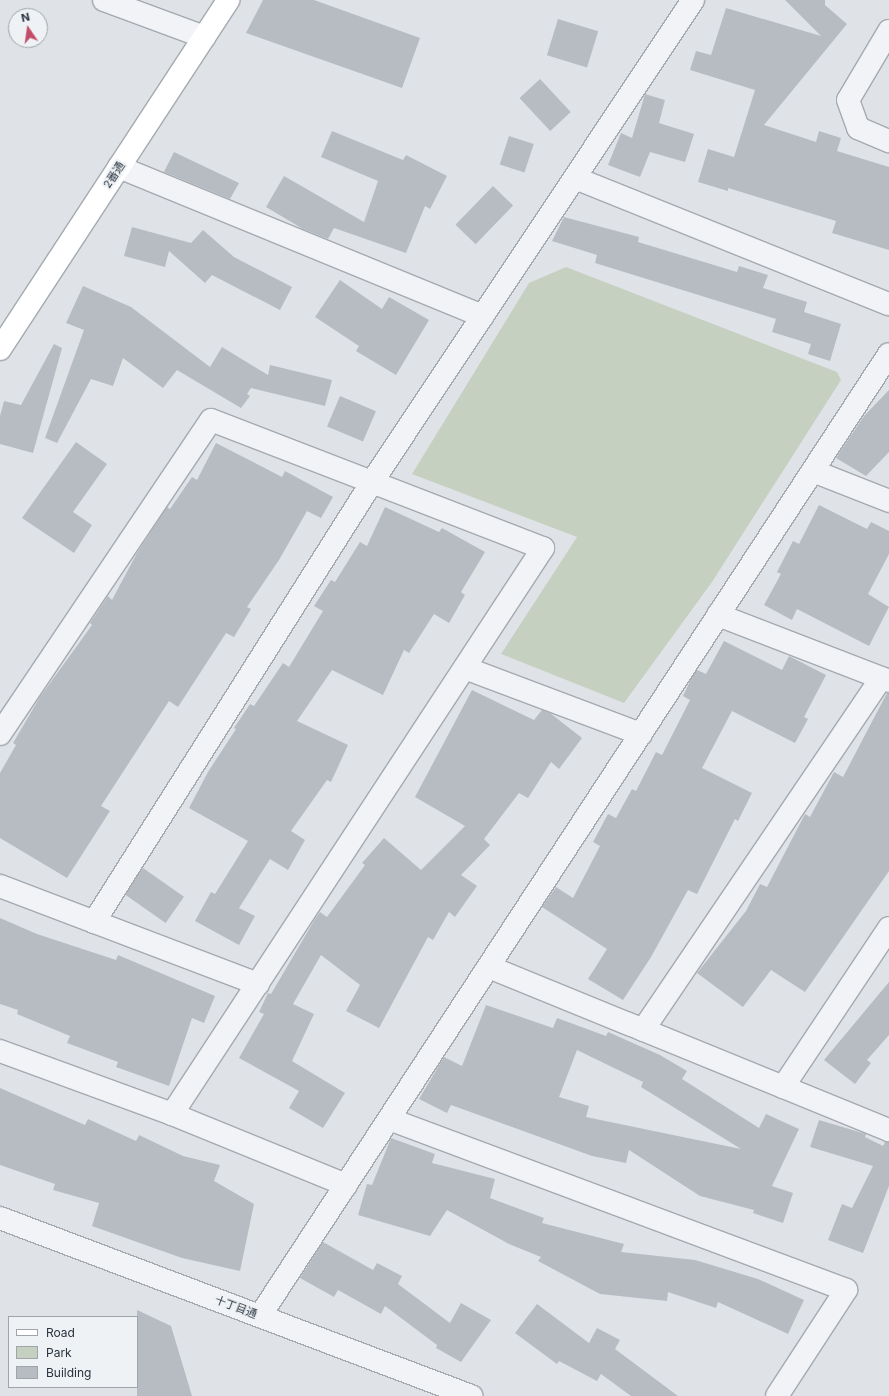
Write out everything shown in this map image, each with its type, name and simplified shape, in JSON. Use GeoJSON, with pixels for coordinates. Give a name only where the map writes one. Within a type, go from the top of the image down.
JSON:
{"type":"FeatureCollection","features":[{"type":"Feature","properties":{"kind":"main road","name":"2番通"},"geometry":{"type":"LineString","coordinates":[[0,349],[228,0]]}},
{"type":"Feature","properties":{"kind":"street"},"geometry":{"type":"LineString","coordinates":[[104,0],[204,37]]}},
{"type":"Feature","properties":{"kind":"street"},"geometry":{"type":"LineString","coordinates":[[94,922],[372,482],[693,0]]}},
{"type":"Feature","properties":{"kind":"street"},"geometry":{"type":"LineString","coordinates":[[889,31],[848,100],[858,128],[889,141]]}},
{"type":"Feature","properties":{"kind":"street"},"geometry":{"type":"LineString","coordinates":[[119,167],[483,316]]}},
{"type":"Feature","properties":{"kind":"street"},"geometry":{"type":"LineString","coordinates":[[575,178],[889,304]]}},
{"type":"Feature","properties":{"kind":"street"},"geometry":{"type":"LineString","coordinates":[[260,1316],[889,354]]}},
{"type":"Feature","properties":{"kind":"street"},"geometry":{"type":"LineString","coordinates":[[0,734],[211,420],[543,548],[172,1114]]}},
{"type":"Feature","properties":{"kind":"street"},"geometry":{"type":"LineString","coordinates":[[813,471],[889,501]]}},
{"type":"Feature","properties":{"kind":"street"},"geometry":{"type":"LineString","coordinates":[[643,1030],[885,679],[718,615]]}},
{"type":"Feature","properties":{"kind":"street"},"geometry":{"type":"LineString","coordinates":[[465,668],[641,734]]}},
{"type":"Feature","properties":{"kind":"street"},"geometry":{"type":"LineString","coordinates":[[0,886],[258,984]]}},
{"type":"Feature","properties":{"kind":"street"},"geometry":{"type":"LineString","coordinates":[[783,1087],[889,928]]}},
{"type":"Feature","properties":{"kind":"street"},"geometry":{"type":"LineString","coordinates":[[488,967],[889,1130]]}},
{"type":"Feature","properties":{"kind":"street"},"geometry":{"type":"LineString","coordinates":[[0,1051],[172,1114],[346,1185]]}},
{"type":"Feature","properties":{"kind":"street"},"geometry":{"type":"LineString","coordinates":[[389,1119],[846,1290],[777,1396]]}},
{"type":"Feature","properties":{"kind":"street","name":"十丁目通"},"geometry":{"type":"LineString","coordinates":[[0,1218],[471,1396]]}},
{"type":"Feature","properties":{"kind":"green space"},"geometry":{"type":"Polygon","coordinates":[[[566,267],[837,372],[841,380],[712,582],[624,703],[501,654],[577,537],[412,474],[529,283],[566,267]]]}},
{"type":"Feature","properties":{"kind":"building"},"geometry":{"type":"Polygon","coordinates":[[[263,0],[314,0],[420,38],[402,88],[246,33],[263,0]]]}},
{"type":"Feature","properties":{"kind":"building"},"geometry":{"type":"Polygon","coordinates":[[[785,0],[825,0],[825,5],[847,24],[764,125],[816,142],[819,131],[841,138],[837,151],[889,167],[889,250],[832,233],[836,221],[728,188],[728,191],[698,182],[708,149],[734,157],[755,90],[690,70],[696,51],[711,55],[726,8],[821,36],[785,0]]]}},
{"type":"Feature","properties":{"kind":"building"},"geometry":{"type":"Polygon","coordinates":[[[558,19],[598,31],[587,68],[547,55],[558,19]]]}},
{"type":"Feature","properties":{"kind":"building"},"geometry":{"type":"Polygon","coordinates":[[[540,79],[571,112],[550,131],[520,98],[540,79]]]}},
{"type":"Feature","properties":{"kind":"building"},"geometry":{"type":"Polygon","coordinates":[[[645,94],[665,100],[659,123],[694,134],[685,162],[650,152],[640,177],[608,165],[621,133],[632,138],[645,94]]]}},
{"type":"Feature","properties":{"kind":"building"},"geometry":{"type":"Polygon","coordinates":[[[332,131],[403,160],[406,155],[447,176],[430,209],[425,206],[406,253],[334,228],[328,239],[303,229],[266,207],[284,176],[364,222],[378,181],[321,157],[332,131]]]}},
{"type":"Feature","properties":{"kind":"building"},"geometry":{"type":"Polygon","coordinates":[[[509,136],[534,144],[524,173],[500,165],[509,136]]]}},
{"type":"Feature","properties":{"kind":"building"},"geometry":{"type":"Polygon","coordinates":[[[174,152],[239,183],[230,199],[164,172],[174,152]]]}},
{"type":"Feature","properties":{"kind":"building"},"geometry":{"type":"Polygon","coordinates":[[[493,186],[513,205],[476,244],[455,225],[493,186]]]}},
{"type":"Feature","properties":{"kind":"building"},"geometry":{"type":"Polygon","coordinates":[[[564,217],[639,237],[638,242],[737,272],[739,266],[768,275],[763,288],[807,302],[804,312],[841,324],[830,361],[808,354],[811,344],[772,332],[776,319],[595,263],[597,255],[552,241],[564,217]]]}},
{"type":"Feature","properties":{"kind":"building"},"geometry":{"type":"Polygon","coordinates":[[[132,227],[191,243],[203,230],[234,257],[292,287],[280,310],[212,275],[205,283],[169,251],[165,267],[124,256],[132,227]]]}},
{"type":"Feature","properties":{"kind":"building"},"geometry":{"type":"Polygon","coordinates":[[[340,280],[382,309],[389,297],[429,320],[396,375],[356,351],[359,346],[315,317],[340,280]]]}},
{"type":"Feature","properties":{"kind":"building"},"geometry":{"type":"Polygon","coordinates":[[[83,286],[131,307],[210,367],[222,347],[268,375],[270,365],[332,380],[325,406],[251,388],[247,394],[250,396],[241,408],[177,370],[163,388],[123,358],[113,386],[91,379],[57,443],[45,438],[84,330],[66,323],[83,286]]]}},
{"type":"Feature","properties":{"kind":"building"},"geometry":{"type":"Polygon","coordinates":[[[54,344],[62,348],[33,453],[0,444],[0,416],[4,401],[21,405],[54,344]]]}},
{"type":"Feature","properties":{"kind":"building"},"geometry":{"type":"Polygon","coordinates":[[[889,390],[889,452],[866,476],[836,458],[864,416],[889,390]]]}},
{"type":"Feature","properties":{"kind":"building"},"geometry":{"type":"Polygon","coordinates":[[[340,396],[376,411],[363,442],[327,426],[340,396]]]}},
{"type":"Feature","properties":{"kind":"building"},"geometry":{"type":"Polygon","coordinates":[[[76,442],[107,464],[73,512],[92,525],[74,553],[22,518],[76,442]]]}},
{"type":"Feature","properties":{"kind":"building"},"geometry":{"type":"Polygon","coordinates":[[[216,443],[282,477],[285,471],[333,497],[321,518],[307,511],[279,560],[247,607],[251,609],[234,637],[226,633],[178,707],[169,701],[101,806],[110,811],[67,878],[0,838],[0,773],[16,745],[13,743],[40,697],[92,625],[90,623],[108,596],[112,600],[137,553],[167,507],[170,509],[192,477],[197,480],[216,443]]]}},
{"type":"Feature","properties":{"kind":"building"},"geometry":{"type":"Polygon","coordinates":[[[819,505],[867,529],[871,522],[889,531],[889,554],[868,594],[889,607],[869,646],[797,609],[792,620],[764,605],[781,574],[777,572],[793,541],[799,544],[819,505]]]}},
{"type":"Feature","properties":{"kind":"building"},"geometry":{"type":"Polygon","coordinates":[[[385,507],[439,532],[442,528],[485,552],[461,592],[465,595],[449,623],[434,614],[409,653],[404,650],[383,695],[332,670],[297,721],[348,745],[331,782],[327,780],[291,831],[305,840],[288,870],[270,859],[239,908],[255,916],[239,945],[195,921],[211,892],[215,894],[248,841],[189,808],[208,772],[236,729],[234,728],[250,704],[254,706],[283,663],[289,667],[323,611],[314,606],[331,580],[335,582],[360,542],[367,546],[385,507]]]}},
{"type":"Feature","properties":{"kind":"building"},"geometry":{"type":"Polygon","coordinates":[[[724,641],[782,670],[789,656],[826,675],[804,717],[808,719],[795,743],[732,711],[702,768],[752,793],[738,821],[735,819],[697,894],[688,890],[651,957],[623,1000],[588,979],[607,949],[542,907],[556,887],[573,898],[600,846],[593,842],[608,814],[616,818],[632,789],[636,791],[656,752],[662,755],[690,700],[683,696],[692,677],[697,670],[706,674],[724,641]]]}},
{"type":"Feature","properties":{"kind":"building"},"geometry":{"type":"Polygon","coordinates":[[[472,690],[534,720],[542,710],[550,713],[582,738],[559,769],[551,762],[528,798],[519,793],[484,839],[490,845],[461,875],[477,886],[455,917],[449,912],[433,940],[428,937],[379,1028],[346,1011],[360,985],[321,955],[293,1004],[314,1014],[292,1061],[345,1093],[323,1128],[289,1108],[299,1091],[239,1058],[264,1014],[259,1012],[268,993],[271,994],[315,919],[320,912],[327,917],[365,865],[362,863],[384,838],[421,870],[465,826],[415,797],[472,690]]]}},
{"type":"Feature","properties":{"kind":"building"},"geometry":{"type":"Polygon","coordinates":[[[887,693],[889,693],[889,871],[805,992],[771,970],[743,1007],[697,973],[746,911],[760,884],[767,887],[805,814],[810,817],[834,772],[843,777],[887,693]]]}},
{"type":"Feature","properties":{"kind":"building"},"geometry":{"type":"Polygon","coordinates":[[[143,868],[184,897],[166,923],[125,894],[143,868]]]}},
{"type":"Feature","properties":{"kind":"building"},"geometry":{"type":"Polygon","coordinates":[[[0,918],[37,934],[116,960],[118,955],[215,996],[204,1023],[192,1018],[169,1086],[116,1067],[118,1062],[67,1043],[70,1036],[17,1014],[18,1010],[0,1004],[0,918]]]}},
{"type":"Feature","properties":{"kind":"building"},"geometry":{"type":"Polygon","coordinates":[[[889,982],[889,1035],[867,1060],[871,1063],[855,1084],[824,1060],[889,982]]]}},
{"type":"Feature","properties":{"kind":"building"},"geometry":{"type":"Polygon","coordinates":[[[486,1005],[553,1028],[557,1018],[606,1036],[608,1032],[660,1055],[687,1071],[682,1079],[759,1128],[766,1114],[799,1129],[772,1186],[793,1193],[783,1223],[753,1213],[754,1210],[700,1196],[629,1150],[626,1163],[592,1156],[451,1105],[447,1113],[419,1099],[444,1057],[462,1066],[486,1005]],[[577,1050],[559,1097],[589,1106],[586,1117],[741,1149],[641,1087],[643,1082],[577,1050]]]}},
{"type":"Feature","properties":{"kind":"building"},"geometry":{"type":"Polygon","coordinates":[[[0,1088],[85,1125],[88,1119],[136,1141],[139,1135],[183,1156],[220,1165],[214,1181],[254,1204],[240,1271],[182,1258],[92,1226],[99,1203],[53,1190],[55,1184],[0,1165],[0,1088]]]}},
{"type":"Feature","properties":{"kind":"building"},"geometry":{"type":"Polygon","coordinates":[[[819,1120],[866,1134],[865,1137],[883,1146],[885,1142],[889,1142],[889,1186],[863,1253],[828,1240],[842,1204],[852,1208],[873,1166],[810,1147],[819,1120]]]}},
{"type":"Feature","properties":{"kind":"building"},"geometry":{"type":"Polygon","coordinates":[[[391,1138],[435,1154],[432,1163],[495,1179],[490,1198],[544,1218],[542,1223],[624,1244],[621,1252],[695,1260],[758,1279],[804,1300],[788,1334],[718,1302],[716,1308],[668,1292],[667,1301],[600,1294],[538,1261],[541,1257],[509,1244],[447,1210],[430,1236],[358,1215],[367,1184],[372,1185],[391,1138]]]}},
{"type":"Feature","properties":{"kind":"building"},"geometry":{"type":"Polygon","coordinates":[[[323,1242],[373,1270],[377,1263],[402,1276],[398,1284],[450,1323],[461,1303],[491,1320],[461,1362],[436,1348],[437,1345],[385,1306],[381,1314],[338,1290],[334,1297],[300,1278],[323,1242]]]}},
{"type":"Feature","properties":{"kind":"building"},"geometry":{"type":"Polygon","coordinates":[[[537,1304],[589,1343],[597,1328],[620,1340],[615,1349],[678,1396],[631,1396],[601,1374],[597,1381],[559,1361],[557,1364],[515,1333],[537,1304]]]}},
{"type":"Feature","properties":{"kind":"building"},"geometry":{"type":"Polygon","coordinates":[[[137,1310],[171,1326],[192,1396],[137,1396],[137,1310]]]}}]}
